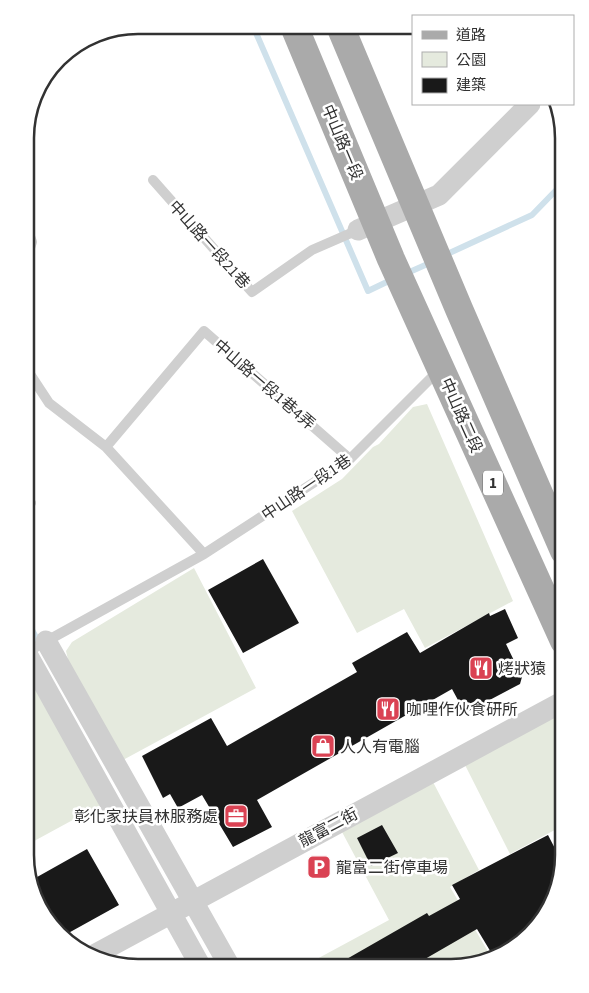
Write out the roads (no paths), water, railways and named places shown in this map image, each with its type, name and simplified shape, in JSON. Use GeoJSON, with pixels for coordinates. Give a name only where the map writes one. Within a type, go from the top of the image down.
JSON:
{"type":"FeatureCollection","features":[{"type":"Feature","properties":{"kind":"main road","name":"中山路一段"},"geometry":{"type":"LineString","coordinates":[[297,34],[367,226],[391,259],[421,326]]}},
{"type":"Feature","properties":{"kind":"main road","name":"1"},"geometry":{"type":"LineString","coordinates":[[343,34],[458,309],[555,530]]}},
{"type":"Feature","properties":{"kind":"main road","name":"中山路二段"},"geometry":{"type":"LineString","coordinates":[[421,326],[555,620]]}},
{"type":"Feature","properties":{"kind":"street"},"geometry":{"type":"LineString","coordinates":[[367,226],[439,196],[529,105]]}},
{"type":"Feature","properties":{"kind":"street"},"geometry":{"type":"LineString","coordinates":[[46,641],[225,959]]}},
{"type":"Feature","properties":{"kind":"street"},"geometry":{"type":"LineString","coordinates":[[34,668],[196,959]]}},
{"type":"Feature","properties":{"kind":"street","name":"龍富二街"},"geometry":{"type":"LineString","coordinates":[[100,952],[170,912],[555,706]]}},
{"type":"Feature","properties":{"kind":"lane","name":"中山路一段21巷"},"geometry":{"type":"LineString","coordinates":[[153,180],[252,292],[312,250],[367,226]]}},
{"type":"Feature","properties":{"kind":"lane","name":"中山路一段1巷4弄"},"geometry":{"type":"LineString","coordinates":[[106,447],[204,331],[350,459]]}},
{"type":"Feature","properties":{"kind":"lane","name":"中山路一段1巷"},"geometry":{"type":"LineString","coordinates":[[34,649],[204,554],[350,459],[441,368]]}},
{"type":"Feature","properties":{"kind":"lane"},"geometry":{"type":"LineString","coordinates":[[34,380],[49,403],[106,447],[204,554]]}},
{"type":"Feature","properties":{"kind":"waterway"},"geometry":{"type":"LineString","coordinates":[[256,34],[368,291],[393,279]]}},
{"type":"Feature","properties":{"kind":"waterway"},"geometry":{"type":"LineString","coordinates":[[443,256],[532,215],[555,191]]}},
{"type":"Feature","properties":{"kind":"waterway"},"geometry":{"type":"LineString","coordinates":[[405,274],[432,262]]}},
{"type":"Feature","properties":{"kind":"waterway"},"geometry":{"type":"LineString","coordinates":[[34,634],[40,645]]}},
{"type":"Feature","properties":{"kind":"place","name":"烤狀猿"},"geometry":{"type":"Point","coordinates":[481,668]}},
{"type":"Feature","properties":{"kind":"place","name":"咖哩作伙食研所"},"geometry":{"type":"Point","coordinates":[388,709]}},
{"type":"Feature","properties":{"kind":"place","name":"人人有電腦"},"geometry":{"type":"Point","coordinates":[323,746]}},
{"type":"Feature","properties":{"kind":"place","name":"彰化家扶員林服務處"},"geometry":{"type":"Point","coordinates":[236,816]}},
{"type":"Feature","properties":{"kind":"place","name":"龍富二街停車場"},"geometry":{"type":"Point","coordinates":[319,867]}}]}
